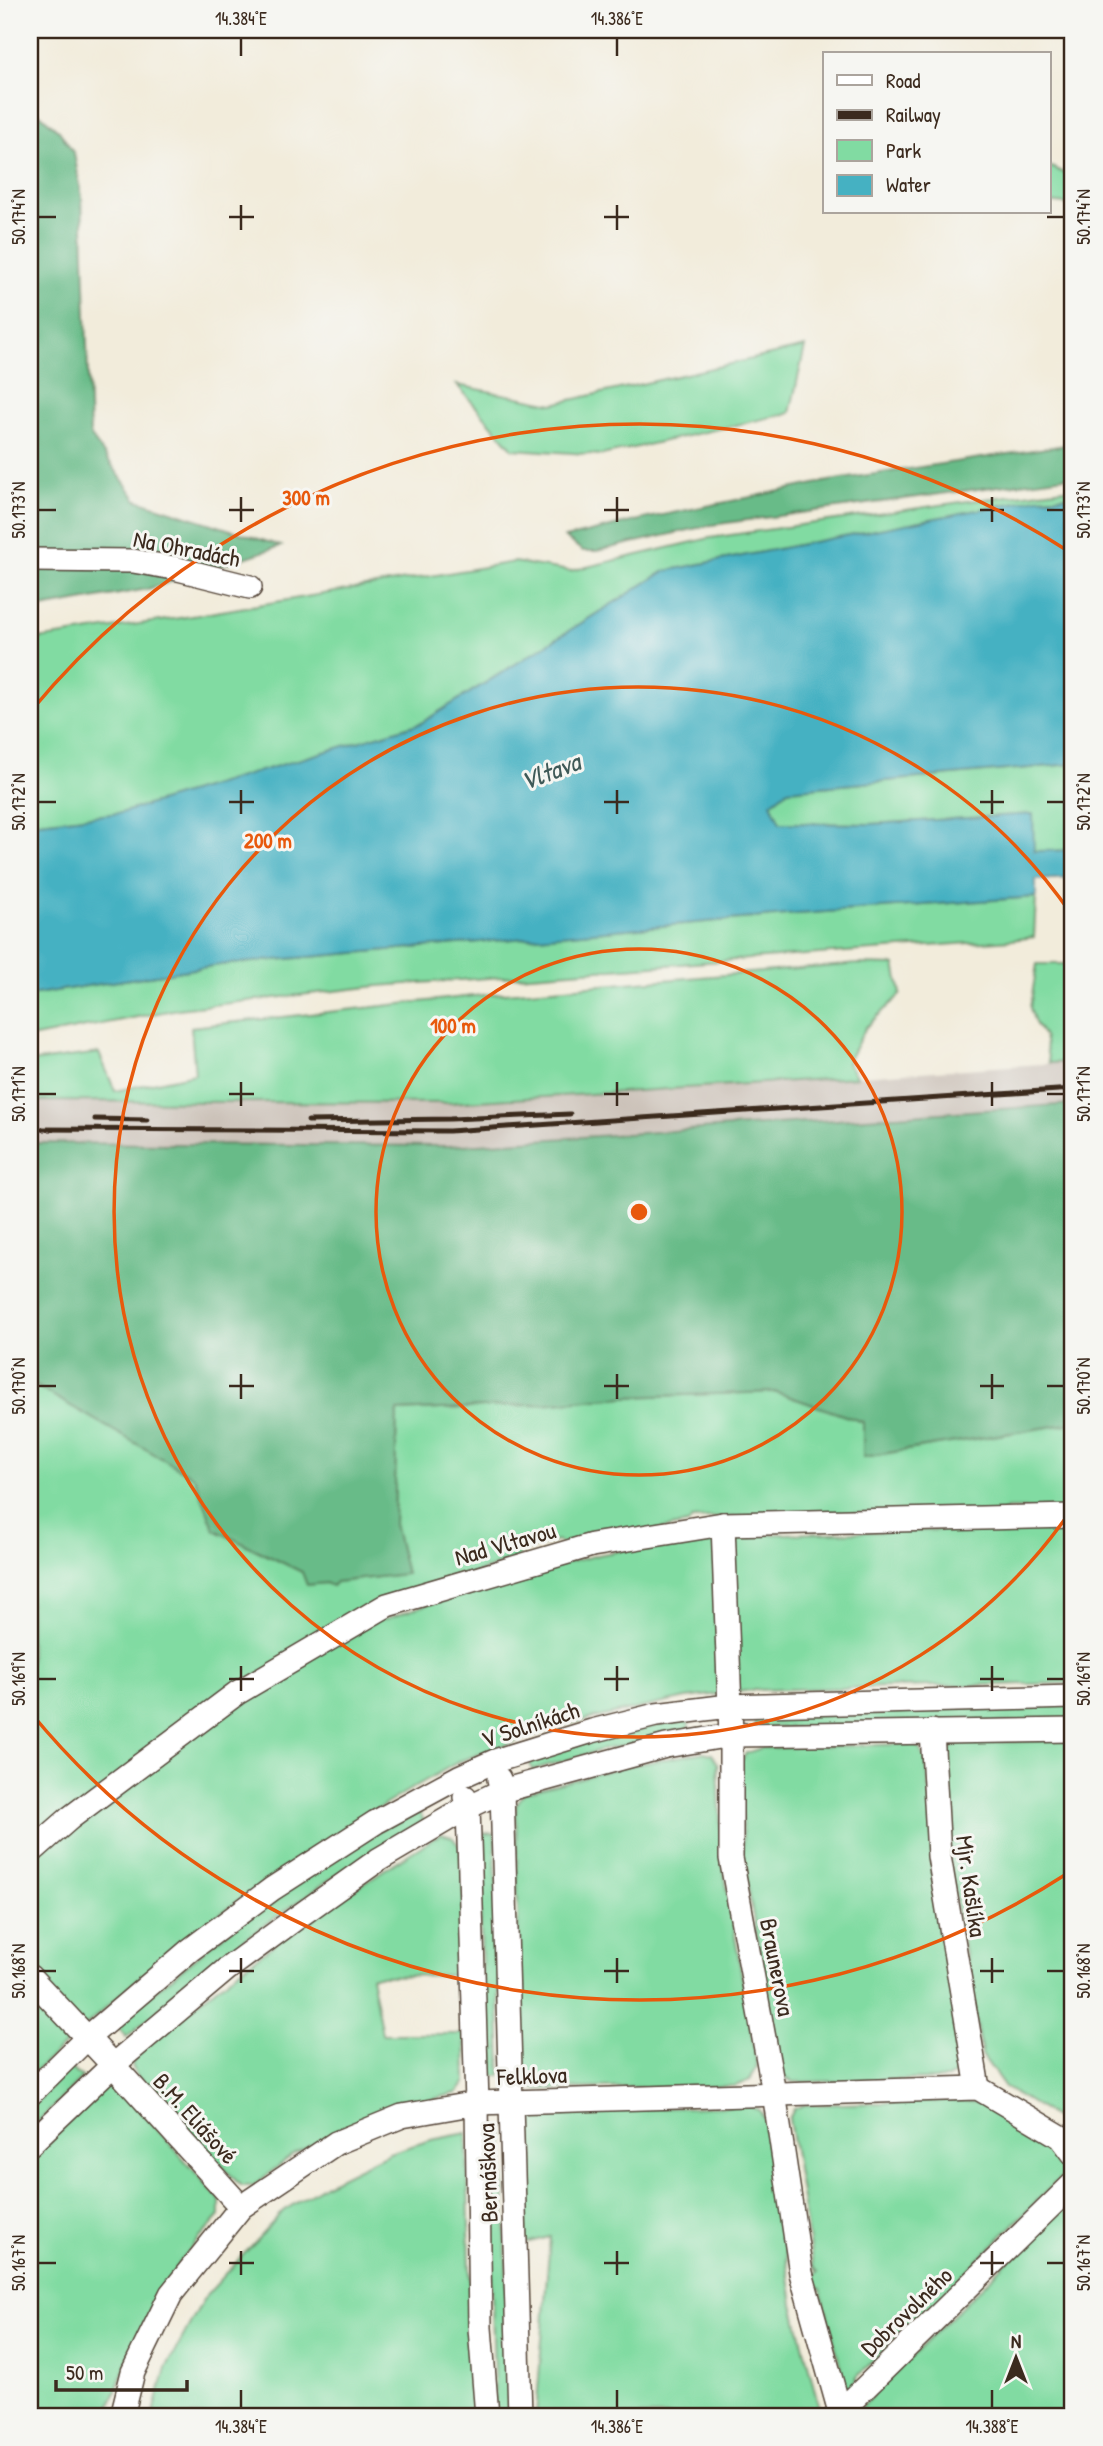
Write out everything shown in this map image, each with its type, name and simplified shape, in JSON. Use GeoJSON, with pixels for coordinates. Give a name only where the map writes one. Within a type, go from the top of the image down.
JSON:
{"type":"FeatureCollection","features":[{"type":"Feature","properties":{"kind":"street","name":"Na Ohradách"},"geometry":{"type":"LineString","coordinates":[[30,560],[133,561],[250,587]]}},
{"type":"Feature","properties":{"kind":"street","name":"Nad Vltavou"},"geometry":{"type":"LineString","coordinates":[[30,1853],[70,1818],[237,1693],[387,1605],[592,1545],[723,1524],[1073,1516]]}},
{"type":"Feature","properties":{"kind":"street","name":"Braunerova"},"geometry":{"type":"LineString","coordinates":[[723,1524],[731,1735],[731,1858],[775,2094],[801,2273],[838,2414]]}},
{"type":"Feature","properties":{"kind":"street","name":"V Solníkách"},"geometry":{"type":"LineString","coordinates":[[30,2094],[86,2039],[190,1950],[272,1889],[376,1822],[459,1777],[495,1761],[592,1731],[656,1715],[729,1706],[1073,1697]]}},
{"type":"Feature","properties":{"kind":"street"},"geometry":{"type":"LineString","coordinates":[[30,2144],[113,2064],[227,1969],[379,1860],[468,1807],[502,1791],[666,1746],[731,1735],[1073,1730]]}},
{"type":"Feature","properties":{"kind":"street","name":"Mjr. Kašlíka"},"geometry":{"type":"LineString","coordinates":[[932,1731],[939,1856],[978,2088]]}},
{"type":"Feature","properties":{"kind":"street","name":"Bernáškova"},"geometry":{"type":"LineString","coordinates":[[495,1761],[502,1791],[520,2416]]}},
{"type":"Feature","properties":{"kind":"street","name":"Bernáškova"},"geometry":{"type":"LineString","coordinates":[[459,1777],[468,1807],[477,2103],[480,2328],[487,2416]]}},
{"type":"Feature","properties":{"kind":"street"},"geometry":{"type":"LineString","coordinates":[[30,1977],[86,2039],[113,2064]]}},
{"type":"Feature","properties":{"kind":"street","name":"B.M. Eliášové"},"geometry":{"type":"LineString","coordinates":[[113,2064],[241,2207]]}},
{"type":"Feature","properties":{"kind":"street"},"geometry":{"type":"LineString","coordinates":[[978,2088],[1061,2137],[1073,2153]]}},
{"type":"Feature","properties":{"kind":"street","name":"Felklova"},"geometry":{"type":"LineString","coordinates":[[122,2416],[133,2372],[171,2294],[241,2207],[336,2143],[402,2116],[477,2103],[978,2088]]}},
{"type":"Feature","properties":{"kind":"street","name":"Dobrovolného"},"geometry":{"type":"LineString","coordinates":[[838,2414],[1073,2184]]}},
{"type":"Feature","properties":{"kind":"shaded area"},"geometry":{"type":"Polygon","coordinates":[[[1073,1062],[1073,1104],[449,1146],[30,1143],[30,1101],[448,1103],[1073,1062]]]}},
{"type":"Feature","properties":{"kind":"green space"},"geometry":{"type":"Polygon","coordinates":[[[30,105],[59,131],[74,153],[82,197],[90,435],[137,500],[281,546],[148,589],[30,610],[30,105]]]}},
{"type":"Feature","properties":{"kind":"green space"},"geometry":{"type":"Polygon","coordinates":[[[1050,166],[1073,177],[1073,205],[1050,202],[1050,166]]]}},
{"type":"Feature","properties":{"kind":"green space"},"geometry":{"type":"Polygon","coordinates":[[[805,347],[790,413],[602,455],[513,449],[457,385],[553,404],[805,347]]]}},
{"type":"Feature","properties":{"kind":"green space"},"geometry":{"type":"Polygon","coordinates":[[[1073,444],[1073,476],[711,525],[597,551],[583,551],[565,538],[829,481],[1073,444]]]}},
{"type":"Feature","properties":{"kind":"green space"},"geometry":{"type":"Polygon","coordinates":[[[1073,488],[1073,496],[1038,498],[665,571],[421,723],[121,813],[30,823],[30,640],[180,618],[514,562],[570,571],[710,538],[1073,488]]]}},
{"type":"Feature","properties":{"kind":"green space"},"geometry":{"type":"Polygon","coordinates":[[[1073,764],[1073,850],[1033,852],[1032,814],[870,824],[780,823],[771,803],[788,790],[1073,764]]]}},
{"type":"Feature","properties":{"kind":"green space"},"geometry":{"type":"Polygon","coordinates":[[[1036,897],[1034,937],[378,986],[178,1009],[30,1038],[30,995],[219,965],[798,914],[1036,897]]]}},
{"type":"Feature","properties":{"kind":"green space"},"geometry":{"type":"Polygon","coordinates":[[[859,964],[895,965],[901,994],[866,1027],[847,1063],[857,1077],[448,1103],[30,1101],[30,1062],[99,1053],[115,1091],[195,1074],[191,1027],[492,994],[859,964]]]}},
{"type":"Feature","properties":{"kind":"green space"},"geometry":{"type":"Polygon","coordinates":[[[1037,964],[1073,964],[1073,1062],[1049,1063],[1044,1036],[1035,1023],[1030,1008],[1037,964]]]}},
{"type":"Feature","properties":{"kind":"green space"},"geometry":{"type":"Polygon","coordinates":[[[1073,1104],[1073,1423],[863,1457],[863,1422],[776,1392],[623,1397],[529,1405],[397,1411],[394,1524],[406,1574],[336,1582],[332,1586],[326,1583],[307,1585],[302,1572],[215,1530],[194,1477],[36,1386],[30,1386],[30,1143],[449,1146],[1073,1104]]]}},
{"type":"Feature","properties":{"kind":"green space"},"geometry":{"type":"Polygon","coordinates":[[[30,1386],[36,1386],[195,1477],[215,1530],[302,1572],[307,1585],[326,1583],[332,1586],[336,1582],[406,1574],[394,1524],[397,1411],[529,1405],[623,1397],[776,1392],[863,1422],[864,1457],[1073,1423],[1073,1512],[1007,1509],[1001,1515],[876,1518],[869,1513],[827,1513],[820,1520],[760,1521],[754,1516],[692,1519],[688,1524],[567,1546],[557,1541],[522,1551],[517,1559],[405,1597],[393,1595],[356,1613],[386,1619],[491,1582],[598,1555],[696,1536],[1073,1527],[1073,1683],[754,1690],[686,1698],[563,1725],[460,1761],[307,1852],[218,1915],[132,1984],[30,2076],[30,1386]]]}},
{"type":"Feature","properties":{"kind":"green space"},"geometry":{"type":"Polygon","coordinates":[[[1073,1704],[1073,1721],[755,1728],[755,1712],[1073,1704]]]}},
{"type":"Feature","properties":{"kind":"green space"},"geometry":{"type":"Polygon","coordinates":[[[688,1718],[690,1734],[601,1750],[532,1770],[528,1756],[688,1718]]]}},
{"type":"Feature","properties":{"kind":"green space"},"geometry":{"type":"Polygon","coordinates":[[[1073,1740],[1073,2128],[1005,2087],[982,2055],[949,1860],[947,1754],[952,1747],[961,1743],[1073,1740]]]}},
{"type":"Feature","properties":{"kind":"green space"},"geometry":{"type":"Polygon","coordinates":[[[912,1744],[920,1749],[926,1761],[962,2059],[960,2070],[948,2079],[793,2082],[783,2076],[779,2069],[743,1857],[741,1762],[746,1753],[761,1748],[912,1744]]]}},
{"type":"Feature","properties":{"kind":"green space"},"geometry":{"type":"Polygon","coordinates":[[[704,1752],[712,1754],[718,1764],[722,1859],[757,2066],[750,2080],[735,2086],[536,2089],[527,2085],[521,2072],[516,1805],[524,1793],[621,1767],[704,1752]]]}},
{"type":"Feature","properties":{"kind":"green space"},"geometry":{"type":"Polygon","coordinates":[[[417,1807],[424,1821],[333,1877],[234,1947],[126,2037],[115,2024],[226,1933],[325,1862],[417,1807]]]}},
{"type":"Feature","properties":{"kind":"green space"},"geometry":{"type":"Polygon","coordinates":[[[495,1833],[501,2076],[485,2076],[478,1834],[495,1833]]]}},
{"type":"Feature","properties":{"kind":"green space"},"geometry":{"type":"Polygon","coordinates":[[[441,1834],[452,1837],[463,1851],[465,1975],[371,1976],[382,2034],[465,2034],[466,2082],[457,2093],[396,2108],[347,2128],[295,2153],[253,2186],[241,2186],[136,2075],[132,2065],[136,2055],[208,1994],[284,1938],[441,1834]]]}},
{"type":"Feature","properties":{"kind":"green space"},"geometry":{"type":"Polygon","coordinates":[[[70,2067],[82,2078],[30,2130],[30,2107],[70,2067]]]}},
{"type":"Feature","properties":{"kind":"green space"},"geometry":{"type":"Polygon","coordinates":[[[112,2085],[121,2088],[220,2200],[220,2216],[183,2258],[166,2283],[129,2357],[107,2416],[30,2416],[30,2157],[97,2089],[112,2085]]]}},
{"type":"Feature","properties":{"kind":"green space"},"geometry":{"type":"Polygon","coordinates":[[[953,2101],[982,2103],[1054,2143],[1072,2166],[962,2276],[933,2309],[926,2307],[857,2377],[852,2389],[845,2388],[839,2382],[843,2377],[821,2289],[816,2287],[810,2278],[818,2272],[813,2267],[789,2119],[794,2109],[803,2105],[953,2101]]]}},
{"type":"Feature","properties":{"kind":"green space"},"geometry":{"type":"Polygon","coordinates":[[[748,2106],[759,2110],[766,2121],[793,2304],[821,2416],[536,2416],[550,2237],[525,2243],[523,2128],[528,2117],[540,2111],[748,2106]]]}},
{"type":"Feature","properties":{"kind":"green space"},"geometry":{"type":"Polygon","coordinates":[[[467,2133],[473,2416],[153,2416],[166,2368],[204,2298],[283,2211],[326,2184],[389,2153],[431,2140],[467,2133]]]}},
{"type":"Feature","properties":{"kind":"green space"},"geometry":{"type":"Polygon","coordinates":[[[488,2134],[503,2134],[510,2416],[495,2416],[488,2134]]]}},
{"type":"Feature","properties":{"kind":"green space"},"geometry":{"type":"Polygon","coordinates":[[[1073,2196],[1073,2416],[852,2416],[1073,2196]]]}},
{"type":"Feature","properties":{"kind":"water","name":"Vltava"},"geometry":{"type":"Polygon","coordinates":[[[1073,496],[1073,764],[788,790],[771,803],[780,823],[870,824],[1033,814],[1034,851],[1073,850],[1073,878],[1036,880],[1036,897],[798,914],[219,965],[30,995],[30,823],[121,813],[421,723],[665,571],[1038,498],[1073,496]]]}},
{"type":"Feature","properties":{"kind":"railway"},"geometry":{"type":"LineString","coordinates":[[30,1129],[449,1131],[1073,1089]]}},
{"type":"Feature","properties":{"kind":"railway"},"geometry":{"type":"LineString","coordinates":[[308,1121],[570,1114]]}},
{"type":"Feature","properties":{"kind":"railway"},"geometry":{"type":"LineString","coordinates":[[95,1119],[147,1120]]}}]}
